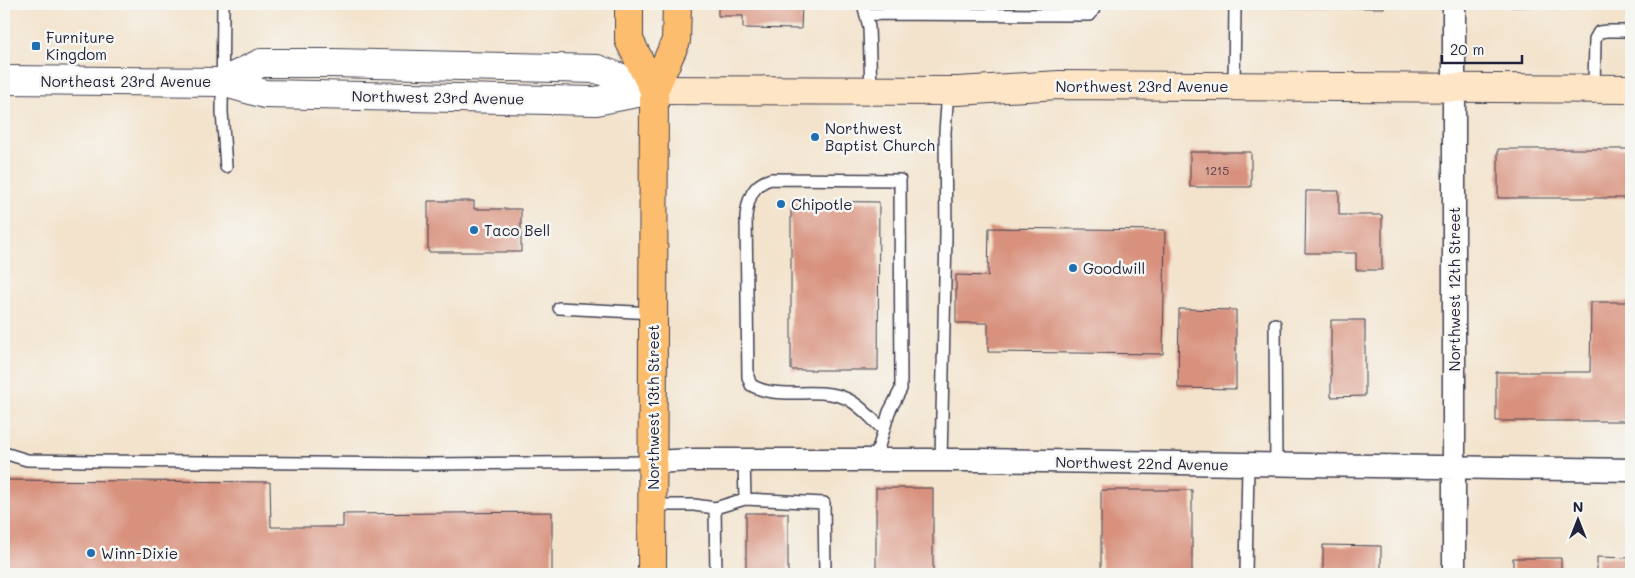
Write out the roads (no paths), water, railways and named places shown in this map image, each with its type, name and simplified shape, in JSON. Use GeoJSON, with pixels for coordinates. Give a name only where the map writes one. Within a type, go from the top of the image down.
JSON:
{"type":"FeatureCollection","features":[{"type":"Feature","properties":{"kind":"main road","name":"Northwest 13th Street"},"geometry":{"type":"LineString","coordinates":[[629,4],[629,40],[654,90]]}},
{"type":"Feature","properties":{"kind":"main road","name":"Northwest 13th Street"},"geometry":{"type":"LineString","coordinates":[[652,574],[654,90],[676,41],[677,4]]}},
{"type":"Feature","properties":{"kind":"main road","name":"Northwest 23rd Avenue"},"geometry":{"type":"LineString","coordinates":[[654,90],[948,91],[1059,85],[1631,89]]}},
{"type":"Feature","properties":{"kind":"street","name":"Northwest 12th Street"},"geometry":{"type":"LineString","coordinates":[[1454,4],[1454,574]]}},
{"type":"Feature","properties":{"kind":"street","name":"Northeast 23rd Avenue"},"geometry":{"type":"LineString","coordinates":[[4,80],[222,82],[262,63],[333,63]]}},
{"type":"Feature","properties":{"kind":"street","name":"Northwest 23rd Avenue"},"geometry":{"type":"LineString","coordinates":[[333,63],[597,69],[654,90]]}},
{"type":"Feature","properties":{"kind":"street","name":"Northwest 23rd Avenue"},"geometry":{"type":"LineString","coordinates":[[222,82],[264,94],[596,101],[654,90]]}},
{"type":"Feature","properties":{"kind":"street","name":"Northwest 22nd Avenue"},"geometry":{"type":"LineString","coordinates":[[653,462],[941,460],[1631,470]]}},
{"type":"Feature","properties":{"kind":"lane"},"geometry":{"type":"LineString","coordinates":[[223,4],[222,112],[226,167]]}},
{"type":"Feature","properties":{"kind":"lane"},"geometry":{"type":"LineString","coordinates":[[871,90],[869,27],[864,9],[1043,9],[1090,15],[1097,4]]}},
{"type":"Feature","properties":{"kind":"lane"},"geometry":{"type":"LineString","coordinates":[[1234,86],[1235,4]]}},
{"type":"Feature","properties":{"kind":"lane"},"geometry":{"type":"LineString","coordinates":[[1594,89],[1595,38],[1599,32],[1631,32]]}},
{"type":"Feature","properties":{"kind":"lane"},"geometry":{"type":"LineString","coordinates":[[941,460],[946,235],[945,132],[948,91]]}},
{"type":"Feature","properties":{"kind":"lane"},"geometry":{"type":"LineString","coordinates":[[875,460],[884,430],[889,412],[901,389],[900,180],[771,179],[764,181],[756,186],[748,203],[746,216],[748,377],[751,385],[757,389],[771,392],[830,394],[847,399],[884,430]]}},
{"type":"Feature","properties":{"kind":"lane"},"geometry":{"type":"LineString","coordinates":[[559,308],[653,313]]}},
{"type":"Feature","properties":{"kind":"lane"},"geometry":{"type":"LineString","coordinates":[[1275,324],[1276,465]]}},
{"type":"Feature","properties":{"kind":"lane"},"geometry":{"type":"LineString","coordinates":[[4,454],[26,460],[100,461],[421,464],[653,462]]}},
{"type":"Feature","properties":{"kind":"lane"},"geometry":{"type":"LineString","coordinates":[[744,460],[745,499]]}},
{"type":"Feature","properties":{"kind":"lane"},"geometry":{"type":"LineString","coordinates":[[1246,574],[1248,465]]}},
{"type":"Feature","properties":{"kind":"lane"},"geometry":{"type":"LineString","coordinates":[[653,505],[694,505],[715,508],[745,499],[824,503],[826,574]]}},
{"type":"Feature","properties":{"kind":"lane"},"geometry":{"type":"LineString","coordinates":[[715,508],[716,574]]}},
{"type":"Feature","properties":{"kind":"place","name":"Furniture Kingdom"},"geometry":{"type":"Point","coordinates":[36,46]}},
{"type":"Feature","properties":{"kind":"place","name":"Northwest Baptist Church"},"geometry":{"type":"Point","coordinates":[815,137]}},
{"type":"Feature","properties":{"kind":"place","name":"Chipotle"},"geometry":{"type":"Point","coordinates":[781,204]}},
{"type":"Feature","properties":{"kind":"place","name":"Taco Bell"},"geometry":{"type":"Point","coordinates":[474,230]}},
{"type":"Feature","properties":{"kind":"place","name":"Goodwill"},"geometry":{"type":"Point","coordinates":[1073,268]}},
{"type":"Feature","properties":{"kind":"place","name":"Winn-Dixie"},"geometry":{"type":"Point","coordinates":[91,553]}}]}
